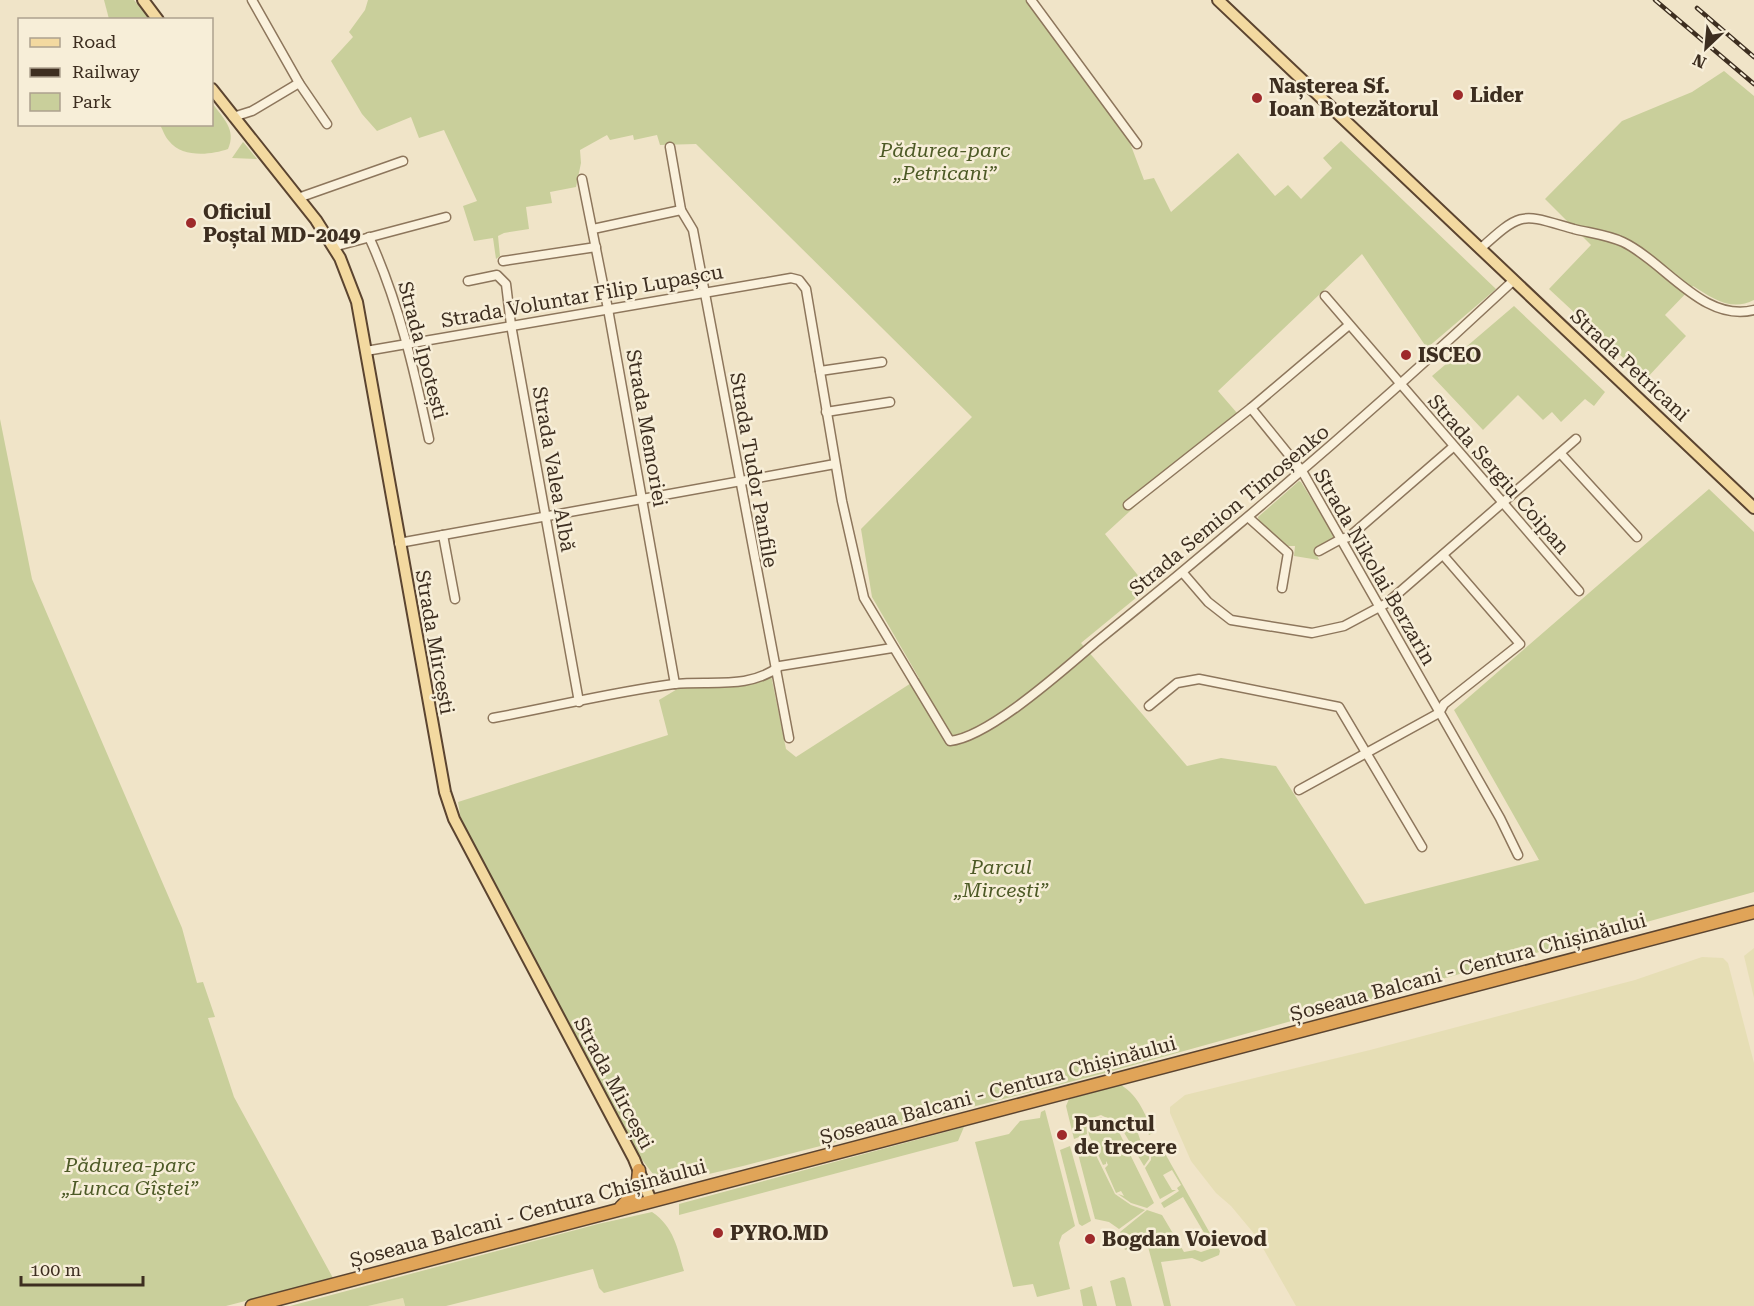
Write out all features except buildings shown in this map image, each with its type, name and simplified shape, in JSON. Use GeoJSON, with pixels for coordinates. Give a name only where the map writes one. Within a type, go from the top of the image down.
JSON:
{"type":"FeatureCollection","features":[{"type":"Feature","properties":{"kind":"highway","name":"Șoseaua Balcani - Centura Chișinăului"},"geometry":{"type":"LineString","coordinates":[[252,1306],[1754,912]]}},
{"type":"Feature","properties":{"kind":"highway"},"geometry":{"type":"LineString","coordinates":[[617,1210],[637,1191],[639,1170]]}},
{"type":"Feature","properties":{"kind":"main road"},"geometry":{"type":"LineString","coordinates":[[143,0],[156,18]]}},
{"type":"Feature","properties":{"kind":"main road","name":"Strada Petricani"},"geometry":{"type":"LineString","coordinates":[[1218,0],[1754,507]]}},
{"type":"Feature","properties":{"kind":"main road","name":"Strada Mircești"},"geometry":{"type":"LineString","coordinates":[[213,91],[273,170],[298,198],[333,247],[357,302],[439,772],[454,819],[639,1170],[651,1201]]}},
{"type":"Feature","properties":{"kind":"street"},"geometry":{"type":"LineString","coordinates":[[252,0],[299,82],[327,124]]}},
{"type":"Feature","properties":{"kind":"street"},"geometry":{"type":"LineString","coordinates":[[1036,2],[1137,144]]}},
{"type":"Feature","properties":{"kind":"street"},"geometry":{"type":"LineString","coordinates":[[233,117],[252,111],[299,82]]}},
{"type":"Feature","properties":{"kind":"street","name":"Strada Tudor Panfile"},"geometry":{"type":"LineString","coordinates":[[670,147],[681,210],[693,230],[789,738]]}},
{"type":"Feature","properties":{"kind":"street"},"geometry":{"type":"LineString","coordinates":[[298,198],[403,161]]}},
{"type":"Feature","properties":{"kind":"street","name":"Strada Memoriei"},"geometry":{"type":"LineString","coordinates":[[582,179],[608,309],[675,684]]}},
{"type":"Feature","properties":{"kind":"street"},"geometry":{"type":"LineString","coordinates":[[592,229],[681,210]]}},
{"type":"Feature","properties":{"kind":"street"},"geometry":{"type":"LineString","coordinates":[[1480,249],[1508,224],[1530,216],[1545,219],[1624,243],[1716,307],[1738,314],[1754,310]]}},
{"type":"Feature","properties":{"kind":"street"},"geometry":{"type":"LineString","coordinates":[[333,247],[446,217]]}},
{"type":"Feature","properties":{"kind":"street","name":"Strada Ipotești"},"geometry":{"type":"LineString","coordinates":[[369,237],[388,280],[409,344],[429,439]]}},
{"type":"Feature","properties":{"kind":"street"},"geometry":{"type":"LineString","coordinates":[[503,261],[596,247]]}},
{"type":"Feature","properties":{"kind":"street","name":"Strada Valea Albă"},"geometry":{"type":"LineString","coordinates":[[468,281],[492,275],[501,277],[506,284],[511,325],[579,702]]}},
{"type":"Feature","properties":{"kind":"street","name":"Strada Voluntar Filip Lupașcu"},"geometry":{"type":"LineString","coordinates":[[366,351],[791,278],[802,282],[806,289],[820,371]]}},
{"type":"Feature","properties":{"kind":"street","name":"Strada Semion Timoșenko"},"geometry":{"type":"LineString","coordinates":[[892,648],[950,741],[970,737],[1034,693],[1249,518],[1514,280]]}},
{"type":"Feature","properties":{"kind":"street","name":"Strada Sergiu Coipan"},"geometry":{"type":"LineString","coordinates":[[1324,296],[1579,591]]}},
{"type":"Feature","properties":{"kind":"street"},"geometry":{"type":"LineString","coordinates":[[1128,505],[1251,408],[1349,325]]}},
{"type":"Feature","properties":{"kind":"street"},"geometry":{"type":"LineString","coordinates":[[493,718],[675,684],[731,684],[754,679],[780,666],[892,648],[864,598],[835,464],[820,371],[882,363]]}},
{"type":"Feature","properties":{"kind":"street"},"geometry":{"type":"LineString","coordinates":[[826,412],[890,402]]}},
{"type":"Feature","properties":{"kind":"street","name":"Strada Nikolai Berzarin"},"geometry":{"type":"LineString","coordinates":[[1251,408],[1302,471],[1518,855]]}},
{"type":"Feature","properties":{"kind":"street"},"geometry":{"type":"LineString","coordinates":[[1183,573],[1208,602],[1231,620],[1312,633],[1338,628],[1387,603],[1503,505],[1575,440]]}},
{"type":"Feature","properties":{"kind":"street"},"geometry":{"type":"LineString","coordinates":[[1319,551],[1349,537],[1453,447]]}},
{"type":"Feature","properties":{"kind":"street"},"geometry":{"type":"LineString","coordinates":[[1560,454],[1637,537]]}},
{"type":"Feature","properties":{"kind":"street"},"geometry":{"type":"LineString","coordinates":[[399,543],[835,464]]}},
{"type":"Feature","properties":{"kind":"street"},"geometry":{"type":"LineString","coordinates":[[1249,518],[1288,553],[1282,588]]}},
{"type":"Feature","properties":{"kind":"street"},"geometry":{"type":"LineString","coordinates":[[443,535],[455,599]]}},
{"type":"Feature","properties":{"kind":"street"},"geometry":{"type":"LineString","coordinates":[[1299,790],[1439,713],[1444,704],[1520,644],[1443,555]]}},
{"type":"Feature","properties":{"kind":"street"},"geometry":{"type":"LineString","coordinates":[[1149,706],[1177,683],[1199,680],[1339,707],[1368,752],[1422,847]]}},
{"type":"Feature","properties":{"kind":"shaded area"},"geometry":{"type":"Polygon","coordinates":[[[1754,948],[1754,998],[1744,956],[1754,948]]]}},
{"type":"Feature","properties":{"kind":"shaded area"},"geometry":{"type":"Polygon","coordinates":[[[1702,957],[1723,958],[1728,963],[1754,1063],[1754,1306],[1296,1306],[1256,1236],[1231,1206],[1216,1193],[1191,1161],[1170,1113],[1170,1107],[1185,1095],[1370,1050],[1635,980],[1702,957]]]}},
{"type":"Feature","properties":{"kind":"shaded area"},"geometry":{"type":"Polygon","coordinates":[[[403,1298],[405,1306],[368,1306],[403,1298]]]}},
{"type":"Feature","properties":{"kind":"green space"},"geometry":{"type":"Polygon","coordinates":[[[104,0],[134,0],[148,18],[109,18],[104,0]]]}},
{"type":"Feature","properties":{"kind":"green space","name":"Parcul „Mircești”"},"geometry":{"type":"Polygon","coordinates":[[[368,0],[1027,0],[1130,143],[1144,180],[1154,178],[1171,212],[1238,153],[1275,196],[1288,185],[1301,199],[1332,168],[1323,158],[1341,141],[1496,289],[1427,348],[1362,254],[1218,391],[1237,413],[1105,534],[1148,588],[1081,643],[1187,766],[1221,758],[1276,766],[1365,904],[1539,860],[1454,710],[1709,489],[1754,532],[1754,892],[1105,1073],[696,1177],[656,1178],[633,1148],[462,826],[458,802],[668,735],[659,700],[679,688],[717,687],[771,675],[786,749],[796,757],[919,678],[872,597],[861,529],[972,417],[696,144],[660,145],[657,135],[634,140],[633,135],[610,140],[607,135],[580,150],[581,163],[576,187],[550,192],[552,203],[526,207],[529,229],[498,236],[500,256],[496,259],[493,238],[474,241],[463,206],[477,201],[444,130],[419,138],[411,117],[377,131],[362,114],[331,61],[353,37],[349,32],[365,10],[368,0]]]}},
{"type":"Feature","properties":{"kind":"green space"},"geometry":{"type":"Polygon","coordinates":[[[1724,71],[1754,96],[1754,300],[1737,305],[1730,304],[1715,299],[1693,286],[1665,315],[1686,336],[1646,379],[1549,289],[1591,245],[1545,199],[1622,121],[1692,92],[1724,71]]]}},
{"type":"Feature","properties":{"kind":"green space"},"geometry":{"type":"Polygon","coordinates":[[[213,104],[228,125],[231,136],[228,149],[205,154],[181,150],[168,139],[161,126],[213,126],[213,104]]]}},
{"type":"Feature","properties":{"kind":"green space"},"geometry":{"type":"Polygon","coordinates":[[[244,143],[257,159],[232,158],[244,143]]]}},
{"type":"Feature","properties":{"kind":"green space"},"geometry":{"type":"Polygon","coordinates":[[[1514,306],[1605,392],[1594,406],[1585,399],[1561,422],[1552,412],[1543,420],[1518,395],[1483,430],[1432,376],[1514,306]]]}},
{"type":"Feature","properties":{"kind":"green space","name":"Pădurea-parc „Lunca Gîștei”"},"geometry":{"type":"Polygon","coordinates":[[[0,419],[32,579],[182,928],[197,983],[203,982],[215,1017],[208,1018],[234,1097],[333,1278],[226,1306],[0,1306],[0,419]]]}},
{"type":"Feature","properties":{"kind":"green space"},"geometry":{"type":"Polygon","coordinates":[[[1299,481],[1333,534],[1333,538],[1314,548],[1319,560],[1294,556],[1295,546],[1288,546],[1282,541],[1277,541],[1259,524],[1258,517],[1299,481]]]}},
{"type":"Feature","properties":{"kind":"green space"},"geometry":{"type":"Polygon","coordinates":[[[1121,1085],[1133,1095],[1145,1113],[1153,1133],[1149,1135],[1142,1119],[1134,1122],[1142,1145],[1150,1144],[1149,1159],[1144,1166],[1119,1124],[1101,1115],[1086,1120],[1087,1134],[1074,1139],[1066,1106],[1069,1099],[1121,1085]]]}},
{"type":"Feature","properties":{"kind":"green space"},"geometry":{"type":"Polygon","coordinates":[[[1045,1110],[1075,1226],[1062,1235],[1059,1243],[1070,1289],[1037,1297],[1033,1284],[1013,1287],[975,1142],[1009,1134],[1020,1121],[1040,1118],[1041,1112],[1045,1110]]]}},
{"type":"Feature","properties":{"kind":"green space"},"geometry":{"type":"Polygon","coordinates":[[[1101,1117],[1116,1126],[1154,1203],[1147,1208],[1131,1203],[1118,1194],[1124,1196],[1121,1191],[1116,1193],[1105,1168],[1108,1165],[1106,1161],[1103,1165],[1089,1135],[1087,1122],[1101,1117]]]}},
{"type":"Feature","properties":{"kind":"green space"},"geometry":{"type":"Polygon","coordinates":[[[964,1127],[958,1141],[679,1215],[679,1204],[964,1127]]]}},
{"type":"Feature","properties":{"kind":"green space"},"geometry":{"type":"Polygon","coordinates":[[[1088,1139],[1115,1194],[1131,1205],[1145,1210],[1119,1229],[1109,1222],[1095,1219],[1075,1142],[1088,1139]]]}},
{"type":"Feature","properties":{"kind":"green space"},"geometry":{"type":"Polygon","coordinates":[[[1158,1141],[1220,1251],[1219,1255],[1202,1262],[1192,1258],[1161,1262],[1171,1306],[1164,1306],[1147,1243],[1138,1246],[1135,1235],[1132,1234],[1136,1246],[1125,1250],[1120,1232],[1147,1210],[1162,1215],[1184,1252],[1195,1250],[1201,1252],[1213,1248],[1183,1197],[1164,1208],[1161,1203],[1179,1191],[1177,1188],[1181,1185],[1172,1170],[1163,1175],[1172,1190],[1176,1190],[1160,1199],[1145,1168],[1151,1160],[1152,1143],[1158,1141]]]}},
{"type":"Feature","properties":{"kind":"green space"},"geometry":{"type":"Polygon","coordinates":[[[1070,1146],[1091,1221],[1082,1226],[1079,1224],[1060,1150],[1070,1146]]]}},
{"type":"Feature","properties":{"kind":"green space"},"geometry":{"type":"Polygon","coordinates":[[[652,1212],[670,1231],[684,1271],[604,1293],[599,1288],[593,1269],[446,1306],[405,1306],[403,1298],[368,1306],[290,1306],[598,1224],[652,1212]]]}},
{"type":"Feature","properties":{"kind":"green space"},"geometry":{"type":"Polygon","coordinates":[[[1123,1277],[1132,1306],[1116,1306],[1110,1281],[1123,1277]]]}},
{"type":"Feature","properties":{"kind":"green space"},"geometry":{"type":"Polygon","coordinates":[[[1092,1286],[1097,1306],[1083,1306],[1080,1290],[1092,1286]]]}},
{"type":"Feature","properties":{"kind":"railway"},"geometry":{"type":"LineString","coordinates":[[1655,0],[1754,84]]}},
{"type":"Feature","properties":{"kind":"railway"},"geometry":{"type":"LineString","coordinates":[[1697,8],[1754,57]]}},
{"type":"Feature","properties":{"kind":"place","name":"Lider"},"geometry":{"type":"Point","coordinates":[1458,95]}},
{"type":"Feature","properties":{"kind":"place","name":"Nașterea Sf. Ioan Botezătorul"},"geometry":{"type":"Point","coordinates":[1257,98]}},
{"type":"Feature","properties":{"kind":"place","name":"Oficiul Poștal MD-2049"},"geometry":{"type":"Point","coordinates":[191,223]}},
{"type":"Feature","properties":{"kind":"place","name":"ISCEO"},"geometry":{"type":"Point","coordinates":[1406,355]}},
{"type":"Feature","properties":{"kind":"place","name":"Punctul de trecere"},"geometry":{"type":"Point","coordinates":[1062,1135]}},
{"type":"Feature","properties":{"kind":"place","name":"PYRO.MD"},"geometry":{"type":"Point","coordinates":[718,1233]}},
{"type":"Feature","properties":{"kind":"place","name":"Bogdan Voievod"},"geometry":{"type":"Point","coordinates":[1090,1239]}},
{"type":"Feature","properties":{"kind":"park label","name":"Pădurea-parc „Petricani”"},"geometry":{"type":"Point","coordinates":[945,162]}}]}
